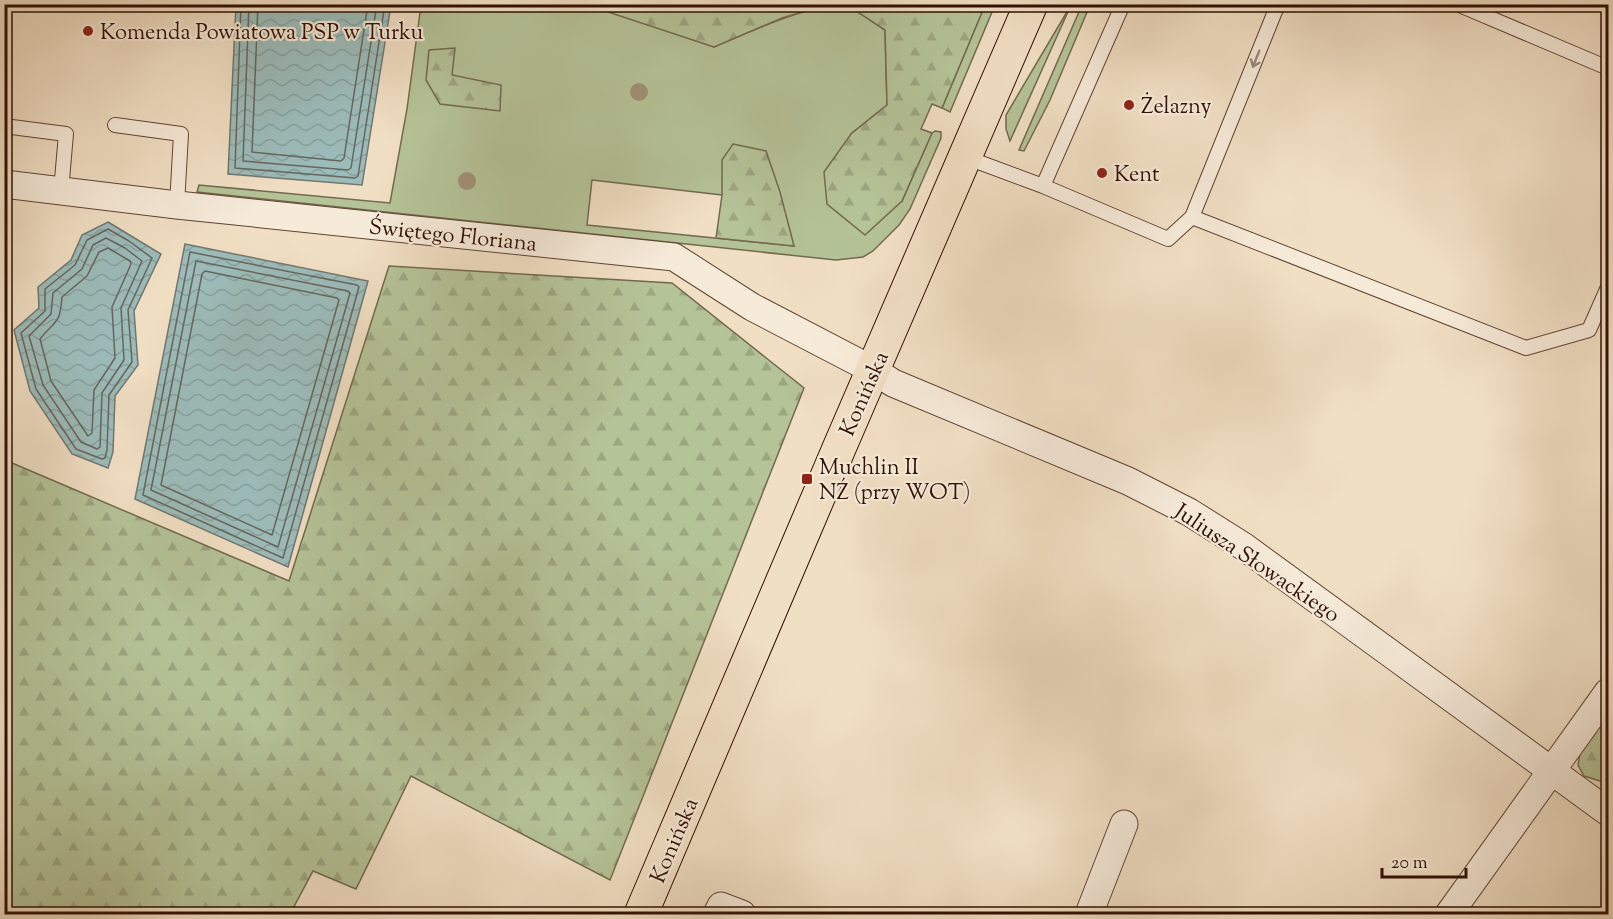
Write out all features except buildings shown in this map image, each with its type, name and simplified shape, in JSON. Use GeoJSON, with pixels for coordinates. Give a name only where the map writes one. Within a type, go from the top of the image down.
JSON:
{"type":"FeatureCollection","features":[{"type":"Feature","properties":{"kind":"main road","name":"Konińska"},"geometry":{"type":"LineString","coordinates":[[641,915],[1031,4]]}},
{"type":"Feature","properties":{"kind":"street","name":"Świętego Floriana"},"geometry":{"type":"LineString","coordinates":[[4,184],[177,205],[674,257],[752,307],[873,370]]}},
{"type":"Feature","properties":{"kind":"street","name":"Juliusza Słowackiego"},"geometry":{"type":"LineString","coordinates":[[873,370],[893,383],[1128,481],[1189,512],[1243,546],[1608,812]]}},
{"type":"Feature","properties":{"kind":"street"},"geometry":{"type":"LineString","coordinates":[[1449,915],[1608,692]]}},
{"type":"Feature","properties":{"kind":"street"},"geometry":{"type":"LineString","coordinates":[[1089,915],[1124,824]]}},
{"type":"Feature","properties":{"kind":"lane"},"geometry":{"type":"LineString","coordinates":[[1043,186],[1123,4]]}},
{"type":"Feature","properties":{"kind":"lane"},"geometry":{"type":"LineString","coordinates":[[965,157],[1043,186],[1168,239],[1192,217],[1278,4]]}},
{"type":"Feature","properties":{"kind":"lane"},"geometry":{"type":"LineString","coordinates":[[1457,4],[1608,68]]}},
{"type":"Feature","properties":{"kind":"lane"},"geometry":{"type":"LineString","coordinates":[[115,125],[181,134],[177,205]]}},
{"type":"Feature","properties":{"kind":"lane"},"geometry":{"type":"LineString","coordinates":[[4,126],[66,134],[61,191]]}},
{"type":"Feature","properties":{"kind":"lane"},"geometry":{"type":"LineString","coordinates":[[1192,217],[1526,348],[1589,330],[1608,286]]}},
{"type":"Feature","properties":{"kind":"green space"},"geometry":{"type":"Polygon","coordinates":[[[594,4],[827,5],[782,18],[714,47],[593,7],[594,4]]]}},
{"type":"Feature","properties":{"kind":"green space"},"geometry":{"type":"Polygon","coordinates":[[[421,5],[591,5],[714,47],[799,13],[834,5],[846,5],[885,30],[887,105],[851,134],[902,201],[932,133],[941,132],[941,138],[910,209],[899,225],[873,251],[863,257],[836,260],[197,192],[199,185],[390,203],[407,109],[421,5]],[[592,180],[587,225],[793,246],[722,195],[592,180]]]}},
{"type":"Feature","properties":{"kind":"green space"},"geometry":{"type":"Polygon","coordinates":[[[847,5],[985,5],[942,108],[932,104],[921,129],[932,133],[902,201],[865,235],[827,204],[824,172],[851,134],[887,105],[885,30],[847,5]]]}},
{"type":"Feature","properties":{"kind":"green space"},"geometry":{"type":"Polygon","coordinates":[[[985,5],[995,5],[950,112],[942,108],[985,5]]]}},
{"type":"Feature","properties":{"kind":"green space"},"geometry":{"type":"Polygon","coordinates":[[[1071,5],[1010,141],[1006,129],[1006,115],[1071,5]]]}},
{"type":"Feature","properties":{"kind":"green space"},"geometry":{"type":"Polygon","coordinates":[[[1082,5],[1090,5],[1050,100],[1024,151],[1019,150],[1082,5]]]}},
{"type":"Feature","properties":{"kind":"green space"},"geometry":{"type":"Polygon","coordinates":[[[455,48],[452,75],[501,85],[500,111],[440,104],[426,80],[429,50],[455,48]]]}},
{"type":"Feature","properties":{"kind":"green space"},"geometry":{"type":"Polygon","coordinates":[[[733,144],[766,151],[780,192],[794,246],[716,238],[722,195],[722,160],[733,144]]]}},
{"type":"Feature","properties":{"kind":"green space"},"geometry":{"type":"Polygon","coordinates":[[[389,266],[672,283],[804,388],[610,880],[411,776],[356,889],[313,871],[290,914],[5,914],[5,460],[289,581],[389,266]]]}},
{"type":"Feature","properties":{"kind":"green space"},"geometry":{"type":"Polygon","coordinates":[[[1608,712],[1608,781],[1600,781],[1584,776],[1578,765],[1580,753],[1608,712]]]}},
{"type":"Feature","properties":{"kind":"water"},"geometry":{"type":"Polygon","coordinates":[[[236,5],[391,5],[362,185],[228,174],[236,5]]]}},
{"type":"Feature","properties":{"kind":"water"},"geometry":{"type":"Polygon","coordinates":[[[108,222],[161,254],[134,311],[138,365],[115,396],[113,452],[108,468],[72,454],[30,391],[14,330],[39,308],[38,287],[71,260],[82,235],[108,222]]]}},
{"type":"Feature","properties":{"kind":"water"},"geometry":{"type":"Polygon","coordinates":[[[185,244],[368,281],[288,567],[135,499],[185,244]]]}},
{"type":"Feature","properties":{"kind":"place","name":"Komenda Powiatowa PSP w Turku"},"geometry":{"type":"Point","coordinates":[88,31]}},
{"type":"Feature","properties":{"kind":"place","name":"Żelazny"},"geometry":{"type":"Point","coordinates":[1129,105]}},
{"type":"Feature","properties":{"kind":"place","name":"Kent"},"geometry":{"type":"Point","coordinates":[1102,173]}},
{"type":"Feature","properties":{"kind":"place","name":"Muchlin II NŹ (przy WOT)"},"geometry":{"type":"Point","coordinates":[807,479]}}]}
